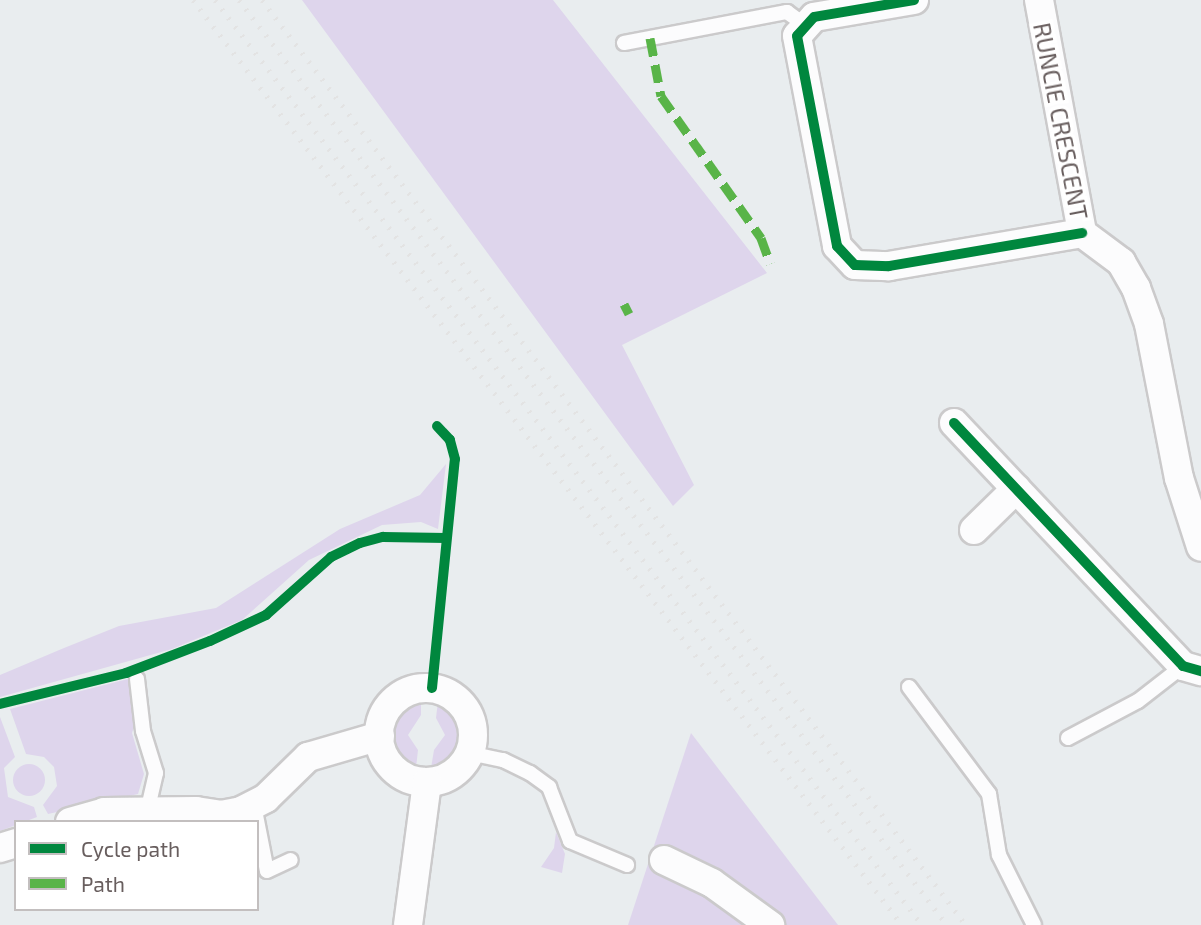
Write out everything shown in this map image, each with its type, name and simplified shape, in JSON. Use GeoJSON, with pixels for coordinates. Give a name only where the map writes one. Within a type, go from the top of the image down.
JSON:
{"type":"FeatureCollection","features":[{"type":"Feature","properties":{"kind":"street"},"geometry":{"type":"LineString","coordinates":[[806,26],[814,17],[914,0]]}},
{"type":"Feature","properties":{"kind":"street","name":"RUNCIE CRESCENT"},"geometry":{"type":"LineString","coordinates":[[806,26],[797,36],[827,211],[836,246],[855,265],[890,266],[1082,233],[1039,0]]}},
{"type":"Feature","properties":{"kind":"street"},"geometry":{"type":"LineString","coordinates":[[1082,233],[1121,262],[1136,288],[1149,324],[1179,478],[1201,547]]}},
{"type":"Feature","properties":{"kind":"street"},"geometry":{"type":"LineString","coordinates":[[954,423],[1192,668]]}},
{"type":"Feature","properties":{"kind":"street"},"geometry":{"type":"LineString","coordinates":[[974,530],[1016,489]]}},
{"type":"Feature","properties":{"kind":"street"},"geometry":{"type":"LineString","coordinates":[[432,688],[453,696],[466,710],[472,726],[469,753],[452,774],[427,782],[394,769],[383,754],[380,736],[383,717],[395,700],[412,690],[432,688]]}},
{"type":"Feature","properties":{"kind":"street"},"geometry":{"type":"LineString","coordinates":[[78,820],[104,813],[147,812],[221,816],[254,806],[308,757],[380,736]]}},
{"type":"Feature","properties":{"kind":"street"},"geometry":{"type":"LineString","coordinates":[[408,925],[427,782]]}},
{"type":"Feature","properties":{"kind":"street"},"geometry":{"type":"LineString","coordinates":[[664,860],[712,883],[770,925]]}},
{"type":"Feature","properties":{"kind":"lane"},"geometry":{"type":"LineString","coordinates":[[624,43],[787,12],[806,26]]}},
{"type":"Feature","properties":{"kind":"lane"},"geometry":{"type":"LineString","coordinates":[[1068,738],[1138,701],[1192,668]]}},
{"type":"Feature","properties":{"kind":"lane"},"geometry":{"type":"LineString","coordinates":[[136,679],[143,731],[156,773],[147,812]]}},
{"type":"Feature","properties":{"kind":"lane"},"geometry":{"type":"LineString","coordinates":[[909,687],[989,794],[999,855],[1034,925]]}},
{"type":"Feature","properties":{"kind":"lane"},"geometry":{"type":"LineString","coordinates":[[469,753],[503,760],[530,772],[549,787],[570,841],[628,865]]}},
{"type":"Feature","properties":{"kind":"lane"},"geometry":{"type":"LineString","coordinates":[[254,806],[257,820]]}},
{"type":"Feature","properties":{"kind":"lane"},"geometry":{"type":"LineString","coordinates":[[259,831],[267,871],[291,860]]}},
{"type":"Feature","properties":{"kind":"shaded area"},"geometry":{"type":"Polygon","coordinates":[[[302,0],[553,0],[767,273],[622,345],[694,485],[673,506],[302,0]]]}},
{"type":"Feature","properties":{"kind":"shaded area"},"geometry":{"type":"Polygon","coordinates":[[[446,464],[438,529],[421,522],[382,525],[309,560],[242,620],[172,649],[0,697],[0,675],[64,648],[119,626],[216,608],[340,529],[420,495],[446,464]]]}},
{"type":"Feature","properties":{"kind":"shaded area"},"geometry":{"type":"Polygon","coordinates":[[[128,679],[136,721],[132,733],[144,774],[138,794],[48,814],[43,805],[57,786],[54,767],[44,757],[26,754],[10,709],[128,679]]]}},
{"type":"Feature","properties":{"kind":"shaded area"},"geometry":{"type":"Polygon","coordinates":[[[421,698],[421,715],[408,735],[418,750],[416,768],[407,766],[391,750],[389,729],[397,711],[413,699],[421,698]]]}},
{"type":"Feature","properties":{"kind":"shaded area"},"geometry":{"type":"Polygon","coordinates":[[[438,701],[457,713],[461,740],[455,757],[431,768],[434,750],[445,735],[436,718],[438,701]]]}},
{"type":"Feature","properties":{"kind":"shaded area"},"geometry":{"type":"Polygon","coordinates":[[[0,717],[15,757],[4,768],[8,797],[34,807],[37,817],[14,820],[14,826],[0,831],[0,717]]]}},
{"type":"Feature","properties":{"kind":"shaded area"},"geometry":{"type":"Polygon","coordinates":[[[691,733],[838,925],[628,925],[691,733]]]}},
{"type":"Feature","properties":{"kind":"shaded area"},"geometry":{"type":"Polygon","coordinates":[[[29,764],[41,768],[45,780],[41,792],[29,796],[17,792],[13,780],[17,768],[29,764]]]}},
{"type":"Feature","properties":{"kind":"shaded area"},"geometry":{"type":"Polygon","coordinates":[[[556,832],[565,854],[562,873],[541,867],[554,848],[556,832]]]}},
{"type":"Feature","properties":{"kind":"railway"},"geometry":{"type":"LineString","coordinates":[[193,0],[902,925]]}},
{"type":"Feature","properties":{"kind":"railway"},"geometry":{"type":"LineString","coordinates":[[215,0],[922,925]]}},
{"type":"Feature","properties":{"kind":"railway"},"geometry":{"type":"LineString","coordinates":[[239,0],[947,925]]}},
{"type":"Feature","properties":{"kind":"railway"},"geometry":{"type":"LineString","coordinates":[[262,0],[966,925]]}},
{"type":"Feature","properties":{"kind":"marked path"},"geometry":{"type":"LineString","coordinates":[[650,38],[661,96],[761,238],[770,263]]}},
{"type":"Feature","properties":{"kind":"marked path"},"geometry":{"type":"LineString","coordinates":[[624,304],[629,314]]}},
{"type":"Feature","properties":{"kind":"cycle path"},"geometry":{"type":"LineString","coordinates":[[914,0],[814,17],[797,36],[837,246],[855,265],[889,266],[1082,233]]}},
{"type":"Feature","properties":{"kind":"cycle path"},"geometry":{"type":"LineString","coordinates":[[954,423],[1183,666],[1201,671]]}},
{"type":"Feature","properties":{"kind":"cycle path"},"geometry":{"type":"LineString","coordinates":[[432,688],[455,459],[450,440],[437,426]]}},
{"type":"Feature","properties":{"kind":"cycle path"},"geometry":{"type":"LineString","coordinates":[[0,704],[126,673],[210,641],[266,615],[331,557],[360,543],[383,537],[446,538]]}}]}
